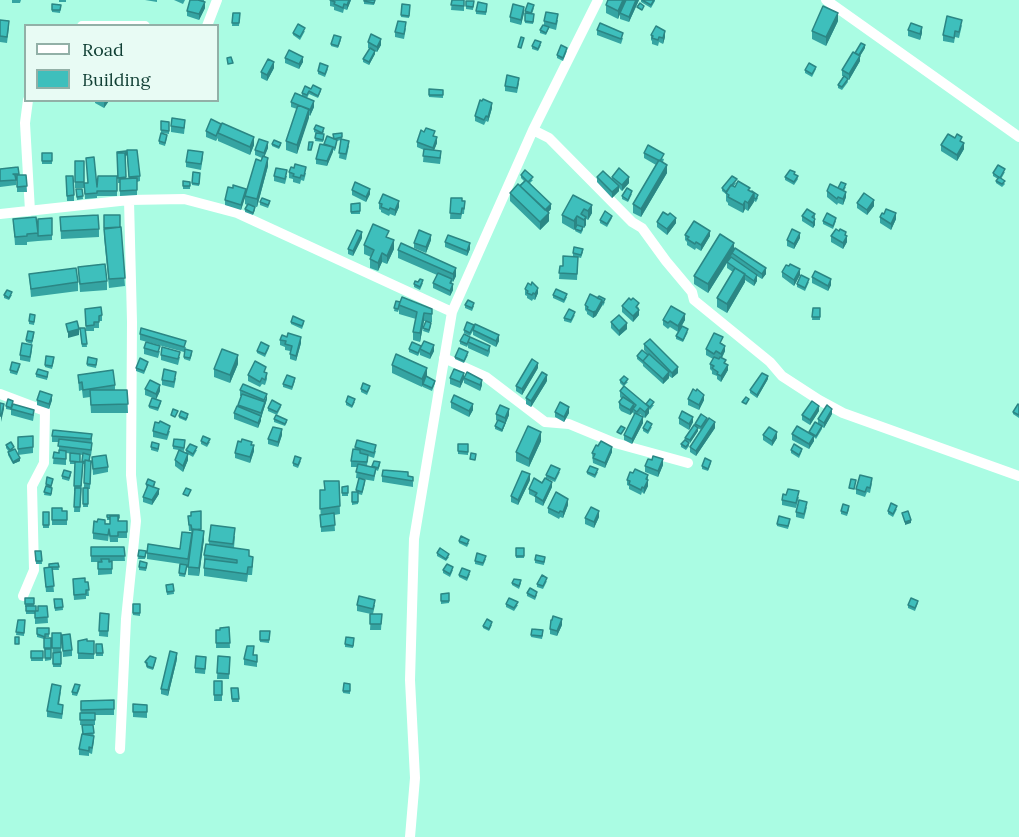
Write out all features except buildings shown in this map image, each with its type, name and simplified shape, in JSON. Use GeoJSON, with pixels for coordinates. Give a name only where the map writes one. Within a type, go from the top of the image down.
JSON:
{"type":"FeatureCollection","features":[{"type":"Feature","properties":{"kind":"street"},"geometry":{"type":"LineString","coordinates":[[208,24],[217,0]]}},
{"type":"Feature","properties":{"kind":"street"},"geometry":{"type":"LineString","coordinates":[[410,837],[415,778],[410,680],[414,539],[452,312],[533,130],[598,0]]}},
{"type":"Feature","properties":{"kind":"street"},"geometry":{"type":"LineString","coordinates":[[825,0],[1019,137]]}},
{"type":"Feature","properties":{"kind":"street"},"geometry":{"type":"LineString","coordinates":[[28,102],[25,123],[30,211]]}},
{"type":"Feature","properties":{"kind":"street"},"geometry":{"type":"LineString","coordinates":[[533,130],[549,138],[632,222],[642,228],[692,292],[694,300],[770,362],[782,376],[843,413],[1019,476]]}},
{"type":"Feature","properties":{"kind":"street"},"geometry":{"type":"LineString","coordinates":[[0,214],[129,200],[184,199],[237,213],[452,312]]}},
{"type":"Feature","properties":{"kind":"street"},"geometry":{"type":"LineString","coordinates":[[120,749],[126,619],[136,521],[131,476],[132,322],[129,200]]}},
{"type":"Feature","properties":{"kind":"street"},"geometry":{"type":"LineString","coordinates":[[444,358],[486,377],[545,422],[569,424],[615,443],[688,463]]}},
{"type":"Feature","properties":{"kind":"street"},"geometry":{"type":"LineString","coordinates":[[0,394],[45,411],[44,463],[32,486],[34,570],[23,596]]}}]}
